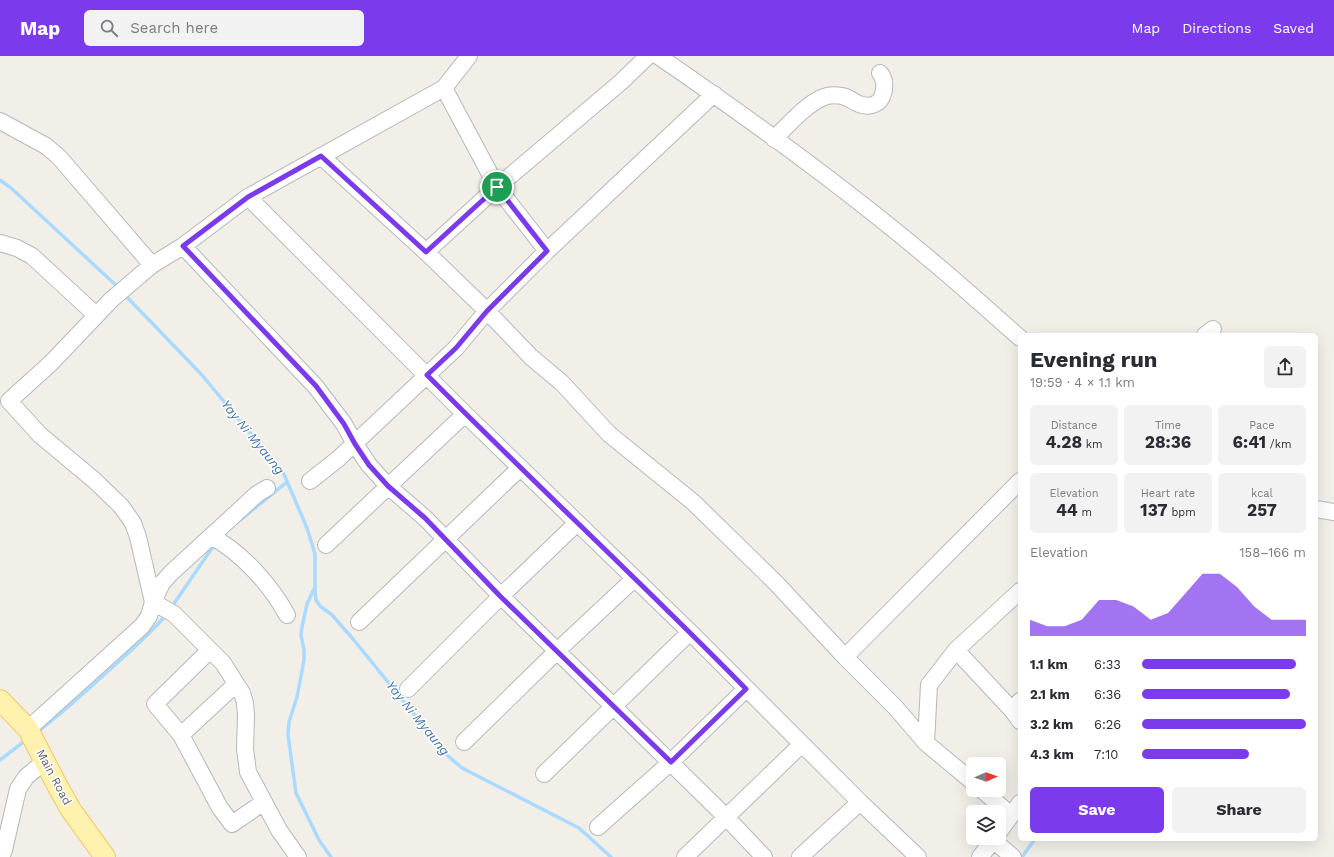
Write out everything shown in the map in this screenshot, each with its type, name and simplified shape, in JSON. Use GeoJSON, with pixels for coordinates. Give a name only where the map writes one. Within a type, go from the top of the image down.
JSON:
{"type":"FeatureCollection","features":[{"type":"Feature","properties":{"kind":"main road","name":"Main Road"},"geometry":{"type":"LineString","coordinates":[[0,700],[28,729],[71,810],[105,857]]}},
{"type":"Feature","properties":{"kind":"street"},"geometry":{"type":"LineString","coordinates":[[298,857],[279,830],[248,772],[245,749],[245,703],[242,693],[223,663],[164,609],[133,522],[121,506],[40,435],[9,402],[51,363],[111,300],[134,282],[152,265],[183,246],[248,197],[444,88],[469,56]]}},
{"type":"Feature","properties":{"kind":"street"},"geometry":{"type":"LineString","coordinates":[[426,252],[497,187],[621,82],[648,56]]}},
{"type":"Feature","properties":{"kind":"street"},"geometry":{"type":"LineString","coordinates":[[658,56],[714,94],[860,202],[916,248],[1018,336]]}},
{"type":"Feature","properties":{"kind":"street"},"geometry":{"type":"LineString","coordinates":[[774,139],[794,119],[824,97],[835,95],[842,96],[859,104],[870,106],[875,105],[882,98],[884,91],[883,77],[880,73]]}},
{"type":"Feature","properties":{"kind":"street"},"geometry":{"type":"LineString","coordinates":[[444,88],[497,187],[547,251]]}},
{"type":"Feature","properties":{"kind":"street"},"geometry":{"type":"LineString","coordinates":[[310,481],[355,444],[456,348],[487,311],[547,251],[714,94]]}},
{"type":"Feature","properties":{"kind":"street"},"geometry":{"type":"LineString","coordinates":[[0,121],[46,146],[59,157],[152,265]]}},
{"type":"Feature","properties":{"kind":"street"},"geometry":{"type":"LineString","coordinates":[[321,156],[426,252],[487,311],[531,357],[562,383],[609,434],[698,507],[775,582],[845,657],[896,708],[926,743],[966,776]]}},
{"type":"Feature","properties":{"kind":"street"},"geometry":{"type":"LineString","coordinates":[[248,197],[465,414],[690,632],[915,856]]}},
{"type":"Feature","properties":{"kind":"street"},"geometry":{"type":"LineString","coordinates":[[0,243],[17,248],[32,256],[96,315]]}},
{"type":"Feature","properties":{"kind":"street"},"geometry":{"type":"LineString","coordinates":[[183,246],[316,386],[344,424],[369,465],[388,486],[425,518],[500,596],[671,762],[764,857]]}},
{"type":"Feature","properties":{"kind":"street"},"geometry":{"type":"LineString","coordinates":[[326,545],[465,414]]}},
{"type":"Feature","properties":{"kind":"street"},"geometry":{"type":"LineString","coordinates":[[359,622],[520,468]]}},
{"type":"Feature","properties":{"kind":"street"},"geometry":{"type":"LineString","coordinates":[[845,657],[1018,483]]}},
{"type":"Feature","properties":{"kind":"street"},"geometry":{"type":"LineString","coordinates":[[164,609],[162,583],[171,573],[218,540],[257,494],[267,488]]}},
{"type":"Feature","properties":{"kind":"street"},"geometry":{"type":"LineString","coordinates":[[1318,509],[1334,512]]}},
{"type":"Feature","properties":{"kind":"street"},"geometry":{"type":"LineString","coordinates":[[408,689],[500,596],[577,523]]}},
{"type":"Feature","properties":{"kind":"street"},"geometry":{"type":"LineString","coordinates":[[218,540],[262,578],[278,598],[288,614]]}},
{"type":"Feature","properties":{"kind":"street"},"geometry":{"type":"LineString","coordinates":[[464,742],[557,651],[634,579]]}},
{"type":"Feature","properties":{"kind":"street"},"geometry":{"type":"LineString","coordinates":[[926,743],[929,685],[956,650],[1018,593]]}},
{"type":"Feature","properties":{"kind":"street"},"geometry":{"type":"LineString","coordinates":[[28,729],[142,626],[149,616],[164,609]]}},
{"type":"Feature","properties":{"kind":"street"},"geometry":{"type":"LineString","coordinates":[[544,774],[690,632]]}},
{"type":"Feature","properties":{"kind":"street"},"geometry":{"type":"LineString","coordinates":[[956,650],[1017,711]]}},
{"type":"Feature","properties":{"kind":"street"},"geometry":{"type":"LineString","coordinates":[[209,651],[155,704],[180,735],[220,808],[232,824],[264,802]]}},
{"type":"Feature","properties":{"kind":"street"},"geometry":{"type":"LineString","coordinates":[[180,735],[236,684]]}},
{"type":"Feature","properties":{"kind":"street"},"geometry":{"type":"LineString","coordinates":[[598,827],[671,762],[746,689]]}},
{"type":"Feature","properties":{"kind":"street"},"geometry":{"type":"LineString","coordinates":[[685,857],[802,744]]}},
{"type":"Feature","properties":{"kind":"street"},"geometry":{"type":"LineString","coordinates":[[1,857],[18,790],[26,777],[45,762]]}},
{"type":"Feature","properties":{"kind":"street"},"geometry":{"type":"LineString","coordinates":[[995,797],[1016,809],[1006,823]]}},
{"type":"Feature","properties":{"kind":"street"},"geometry":{"type":"LineString","coordinates":[[800,857],[860,802]]}},
{"type":"Feature","properties":{"kind":"street"},"geometry":{"type":"LineString","coordinates":[[980,857],[990,845]]}},
{"type":"Feature","properties":{"kind":"street"},"geometry":{"type":"LineString","coordinates":[[1003,845],[1013,857]]}},
{"type":"Feature","properties":{"kind":"waterway","name":"Yay Ni Myaung"},"geometry":{"type":"LineString","coordinates":[[0,180],[11,188],[119,288]]}},
{"type":"Feature","properties":{"kind":"waterway","name":"Yay Ni Myaung"},"geometry":{"type":"LineString","coordinates":[[124,294],[201,374],[283,472],[307,528],[315,554],[316,600],[320,606],[332,615],[353,639],[448,756],[462,768],[579,828],[611,857]]}},
{"type":"Feature","properties":{"kind":"waterway"},"geometry":{"type":"LineString","coordinates":[[239,521],[287,482]]}},
{"type":"Feature","properties":{"kind":"waterway"},"geometry":{"type":"LineString","coordinates":[[171,608],[212,548],[216,545]]}},
{"type":"Feature","properties":{"kind":"waterway"},"geometry":{"type":"LineString","coordinates":[[315,587],[307,604],[302,627],[301,635],[304,660],[297,697],[289,722],[288,735],[296,793],[319,840],[331,857]]}},
{"type":"Feature","properties":{"kind":"waterway"},"geometry":{"type":"LineString","coordinates":[[36,733],[72,704],[129,652],[166,615]]}},
{"type":"Feature","properties":{"kind":"waterway"},"geometry":{"type":"LineString","coordinates":[[0,760],[26,740]]}},
{"type":"Feature","properties":{"kind":"waterway"},"geometry":{"type":"LineString","coordinates":[[1022,857],[1034,841]]}},
{"type":"Feature","properties":{"kind":"route"},"geometry":{"type":"LineString","coordinates":[[321,156],[426,252],[497,187],[547,251],[487,311],[456,348],[427,375],[465,414],[690,632],[746,689],[671,762],[500,596],[425,518],[388,486],[369,465],[344,424],[316,386],[183,246],[248,197],[321,156]]}}]}
